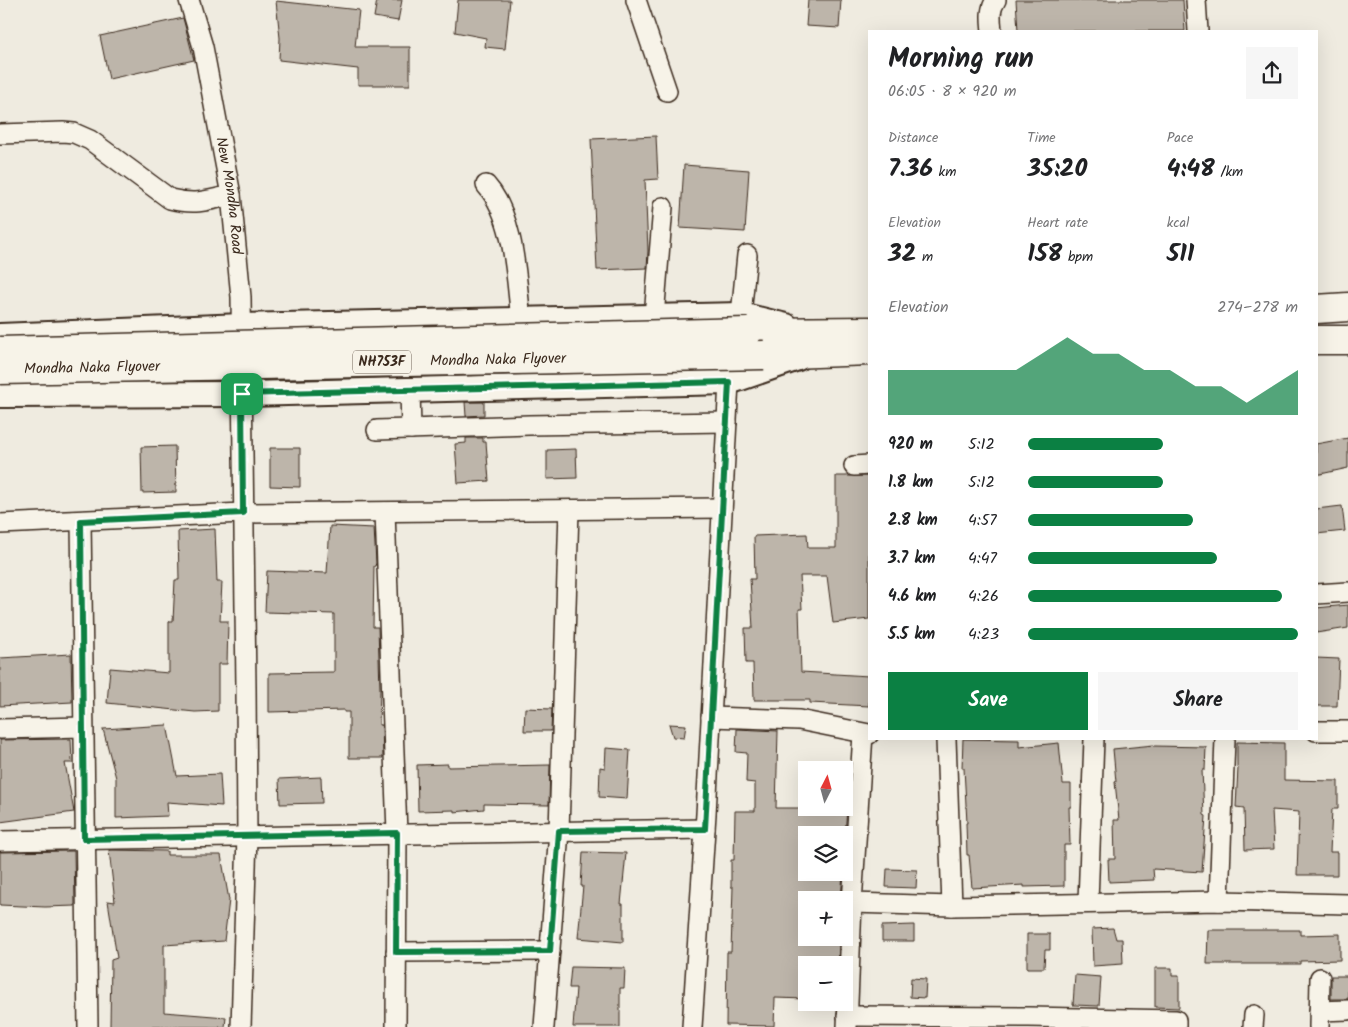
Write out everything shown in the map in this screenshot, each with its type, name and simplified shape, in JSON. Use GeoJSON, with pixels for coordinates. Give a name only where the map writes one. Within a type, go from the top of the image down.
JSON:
{"type":"FeatureCollection","features":[{"type":"Feature","properties":{"kind":"highway"},"geometry":{"type":"LineString","coordinates":[[1318,309],[1348,307]]}},
{"type":"Feature","properties":{"kind":"highway","name":"Mondha Naka Flyover"},"geometry":{"type":"LineString","coordinates":[[0,351],[745,323],[813,342]]}},
{"type":"Feature","properties":{"kind":"highway","name":"NH753F"},"geometry":{"type":"LineString","coordinates":[[813,342],[868,331]]}},
{"type":"Feature","properties":{"kind":"highway"},"geometry":{"type":"LineString","coordinates":[[1318,340],[1348,340]]}},
{"type":"Feature","properties":{"kind":"highway","name":"Mondha Naka Flyover"},"geometry":{"type":"LineString","coordinates":[[0,370],[764,355],[813,342]]}},
{"type":"Feature","properties":{"kind":"highway","name":"NH753F"},"geometry":{"type":"LineString","coordinates":[[813,342],[868,351]]}},
{"type":"Feature","properties":{"kind":"main road"},"geometry":{"type":"LineString","coordinates":[[0,336],[242,326],[654,317],[745,323]]}},
{"type":"Feature","properties":{"kind":"main road"},"geometry":{"type":"LineString","coordinates":[[0,395],[242,394],[729,382],[813,342]]}},
{"type":"Feature","properties":{"kind":"street","name":"New Mondha Road"},"geometry":{"type":"LineString","coordinates":[[188,0],[203,47],[231,195],[242,326],[246,687],[246,836],[242,1027]]}},
{"type":"Feature","properties":{"kind":"street"},"geometry":{"type":"LineString","coordinates":[[636,0],[667,91]]}},
{"type":"Feature","properties":{"kind":"street"},"geometry":{"type":"LineString","coordinates":[[992,30],[990,13],[992,5],[996,0]]}},
{"type":"Feature","properties":{"kind":"street"},"geometry":{"type":"LineString","coordinates":[[1196,0],[1198,30]]}},
{"type":"Feature","properties":{"kind":"street"},"geometry":{"type":"LineString","coordinates":[[0,134],[62,132],[90,140],[170,199],[186,203],[202,202],[231,195]]}},
{"type":"Feature","properties":{"kind":"street"},"geometry":{"type":"LineString","coordinates":[[486,185],[494,194],[503,213],[513,256],[521,320]]}},
{"type":"Feature","properties":{"kind":"street"},"geometry":{"type":"LineString","coordinates":[[654,317],[663,207]]}},
{"type":"Feature","properties":{"kind":"street"},"geometry":{"type":"LineString","coordinates":[[745,323],[747,255]]}},
{"type":"Feature","properties":{"kind":"street"},"geometry":{"type":"LineString","coordinates":[[692,1027],[705,829],[729,382]]}},
{"type":"Feature","properties":{"kind":"street"},"geometry":{"type":"LineString","coordinates":[[410,390],[411,429]]}},
{"type":"Feature","properties":{"kind":"street"},"geometry":{"type":"LineString","coordinates":[[378,430],[727,422]]}},
{"type":"Feature","properties":{"kind":"street"},"geometry":{"type":"LineString","coordinates":[[0,524],[243,513],[722,508]]}},
{"type":"Feature","properties":{"kind":"street"},"geometry":{"type":"LineString","coordinates":[[544,1027],[559,831],[569,510]]}},
{"type":"Feature","properties":{"kind":"street"},"geometry":{"type":"LineString","coordinates":[[385,512],[397,833],[396,1027]]}},
{"type":"Feature","properties":{"kind":"street"},"geometry":{"type":"LineString","coordinates":[[81,521],[88,1027]]}},
{"type":"Feature","properties":{"kind":"street"},"geometry":{"type":"LineString","coordinates":[[1318,594],[1348,592]]}},
{"type":"Feature","properties":{"kind":"street"},"geometry":{"type":"LineString","coordinates":[[711,717],[799,720],[866,734],[853,891]]}},
{"type":"Feature","properties":{"kind":"street"},"geometry":{"type":"LineString","coordinates":[[0,729],[83,727]]}},
{"type":"Feature","properties":{"kind":"street"},"geometry":{"type":"LineString","coordinates":[[1318,731],[1348,731]]}},
{"type":"Feature","properties":{"kind":"street"},"geometry":{"type":"LineString","coordinates":[[946,740],[952,906]]}},
{"type":"Feature","properties":{"kind":"street"},"geometry":{"type":"LineString","coordinates":[[1088,902],[1094,740]]}},
{"type":"Feature","properties":{"kind":"street"},"geometry":{"type":"LineString","coordinates":[[1219,901],[1225,740]]}},
{"type":"Feature","properties":{"kind":"street"},"geometry":{"type":"LineString","coordinates":[[0,841],[705,829]]}},
{"type":"Feature","properties":{"kind":"street"},"geometry":{"type":"LineString","coordinates":[[853,903],[952,906],[1219,901],[1348,904]]}},
{"type":"Feature","properties":{"kind":"street"},"geometry":{"type":"LineString","coordinates":[[850,946],[847,1022],[1176,1020],[1176,1027]]}},
{"type":"Feature","properties":{"kind":"street"},"geometry":{"type":"LineString","coordinates":[[396,952],[550,951]]}},
{"type":"Feature","properties":{"kind":"street"},"geometry":{"type":"LineString","coordinates":[[1320,978],[1319,1019],[1348,1010]]}},
{"type":"Feature","properties":{"kind":"building"},"geometry":{"type":"Polygon","coordinates":[[[377,0],[402,0],[398,21],[374,17],[377,0]]]}},
{"type":"Feature","properties":{"kind":"building"},"geometry":{"type":"Polygon","coordinates":[[[458,0],[510,0],[505,49],[485,47],[486,38],[455,32],[458,0]]]}},
{"type":"Feature","properties":{"kind":"building"},"geometry":{"type":"Polygon","coordinates":[[[808,0],[841,0],[839,28],[806,26],[808,0]]]}},
{"type":"Feature","properties":{"kind":"building"},"geometry":{"type":"Polygon","coordinates":[[[1016,0],[1183,0],[1185,30],[1018,30],[1016,0]]]}},
{"type":"Feature","properties":{"kind":"building"},"geometry":{"type":"Polygon","coordinates":[[[276,1],[359,10],[355,47],[410,47],[410,85],[358,85],[358,69],[279,60],[280,38],[276,1]]]}},
{"type":"Feature","properties":{"kind":"building"},"geometry":{"type":"Polygon","coordinates":[[[183,18],[194,60],[109,79],[100,36],[183,18]]]}},
{"type":"Feature","properties":{"kind":"building"},"geometry":{"type":"Polygon","coordinates":[[[656,136],[658,179],[645,180],[647,268],[597,270],[591,139],[656,136]]]}},
{"type":"Feature","properties":{"kind":"building"},"geometry":{"type":"Polygon","coordinates":[[[684,165],[749,170],[745,232],[680,228],[684,165]]]}},
{"type":"Feature","properties":{"kind":"building"},"geometry":{"type":"Polygon","coordinates":[[[465,402],[484,402],[484,415],[466,416],[465,402]]]}},
{"type":"Feature","properties":{"kind":"building"},"geometry":{"type":"Polygon","coordinates":[[[466,438],[483,438],[483,442],[486,442],[489,481],[458,483],[455,444],[466,443],[466,438]]]}},
{"type":"Feature","properties":{"kind":"building"},"geometry":{"type":"Polygon","coordinates":[[[1348,438],[1348,468],[1318,475],[1318,444],[1348,438]]]}},
{"type":"Feature","properties":{"kind":"building"},"geometry":{"type":"Polygon","coordinates":[[[175,446],[176,492],[142,493],[141,447],[175,446]]]}},
{"type":"Feature","properties":{"kind":"building"},"geometry":{"type":"Polygon","coordinates":[[[270,448],[300,448],[300,487],[270,486],[270,448]]]}},
{"type":"Feature","properties":{"kind":"building"},"geometry":{"type":"Polygon","coordinates":[[[576,449],[577,478],[547,479],[547,450],[576,449]]]}},
{"type":"Feature","properties":{"kind":"building"},"geometry":{"type":"Polygon","coordinates":[[[836,476],[868,476],[868,619],[833,623],[827,576],[800,576],[802,609],[799,609],[801,672],[868,676],[868,706],[810,703],[810,700],[754,700],[753,663],[746,663],[745,628],[753,628],[750,579],[755,579],[754,536],[807,534],[808,548],[836,548],[836,476]]]}},
{"type":"Feature","properties":{"kind":"building"},"geometry":{"type":"Polygon","coordinates":[[[1342,506],[1345,531],[1318,534],[1318,509],[1342,506]]]}},
{"type":"Feature","properties":{"kind":"building"},"geometry":{"type":"Polygon","coordinates":[[[330,526],[374,528],[376,563],[374,566],[373,627],[378,627],[379,725],[382,725],[383,758],[349,758],[349,712],[344,712],[344,710],[269,712],[269,673],[334,672],[334,614],[265,612],[267,571],[327,573],[330,526]]]}},
{"type":"Feature","properties":{"kind":"building"},"geometry":{"type":"Polygon","coordinates":[[[215,529],[217,582],[222,582],[220,621],[228,621],[227,664],[218,664],[218,711],[195,712],[107,703],[110,668],[169,673],[169,621],[173,621],[175,580],[179,580],[178,531],[215,529]]]}},
{"type":"Feature","properties":{"kind":"building"},"geometry":{"type":"Polygon","coordinates":[[[1348,605],[1348,628],[1318,633],[1318,608],[1348,605]]]}},
{"type":"Feature","properties":{"kind":"building"},"geometry":{"type":"Polygon","coordinates":[[[71,654],[72,702],[0,706],[0,658],[71,654]]]}},
{"type":"Feature","properties":{"kind":"building"},"geometry":{"type":"Polygon","coordinates":[[[1318,658],[1339,659],[1337,706],[1318,706],[1318,658]]]}},
{"type":"Feature","properties":{"kind":"building"},"geometry":{"type":"Polygon","coordinates":[[[525,708],[552,709],[551,731],[524,731],[525,708]]]}},
{"type":"Feature","properties":{"kind":"building"},"geometry":{"type":"Polygon","coordinates":[[[669,724],[686,725],[684,738],[673,737],[669,724]]]}},
{"type":"Feature","properties":{"kind":"building"},"geometry":{"type":"Polygon","coordinates":[[[167,725],[177,776],[220,774],[222,806],[167,802],[168,816],[116,818],[116,778],[103,729],[167,725]]]}},
{"type":"Feature","properties":{"kind":"building"},"geometry":{"type":"Polygon","coordinates":[[[737,729],[778,731],[776,808],[798,808],[798,816],[846,816],[846,826],[798,826],[798,881],[842,881],[842,891],[798,891],[798,946],[839,946],[838,956],[798,956],[798,999],[775,998],[774,1026],[726,1025],[727,952],[731,952],[733,887],[731,887],[731,860],[734,860],[735,811],[755,811],[755,783],[746,782],[747,753],[736,752],[737,729]]]}},
{"type":"Feature","properties":{"kind":"building"},"geometry":{"type":"Polygon","coordinates":[[[71,739],[72,763],[65,763],[74,812],[0,822],[0,740],[71,739]]]}},
{"type":"Feature","properties":{"kind":"building"},"geometry":{"type":"Polygon","coordinates":[[[963,740],[1019,740],[1019,747],[1059,743],[1063,784],[1071,784],[1071,807],[1069,807],[1070,845],[1064,845],[1064,886],[1024,887],[1024,885],[972,888],[969,855],[967,855],[964,768],[962,768],[963,740]]]}},
{"type":"Feature","properties":{"kind":"building"},"geometry":{"type":"Polygon","coordinates":[[[1237,742],[1284,743],[1284,780],[1338,781],[1338,809],[1332,809],[1330,852],[1337,852],[1337,875],[1297,875],[1299,812],[1272,810],[1274,849],[1245,850],[1244,808],[1236,807],[1237,742]]]}},
{"type":"Feature","properties":{"kind":"building"},"geometry":{"type":"Polygon","coordinates":[[[1154,745],[1206,747],[1205,770],[1202,770],[1204,815],[1206,816],[1202,872],[1153,869],[1154,880],[1109,882],[1108,859],[1115,859],[1114,820],[1119,820],[1113,749],[1154,745]]]}},
{"type":"Feature","properties":{"kind":"building"},"geometry":{"type":"Polygon","coordinates":[[[606,748],[630,750],[627,799],[599,797],[600,767],[605,768],[606,748]]]}},
{"type":"Feature","properties":{"kind":"building"},"geometry":{"type":"Polygon","coordinates":[[[448,764],[448,767],[550,765],[549,805],[484,804],[484,809],[454,812],[454,810],[418,811],[417,765],[448,764]]]}},
{"type":"Feature","properties":{"kind":"building"},"geometry":{"type":"Polygon","coordinates":[[[321,777],[322,803],[280,804],[279,779],[321,777]]]}},
{"type":"Feature","properties":{"kind":"building"},"geometry":{"type":"Polygon","coordinates":[[[109,850],[167,851],[167,855],[221,855],[229,900],[224,941],[164,945],[164,1012],[226,1017],[225,1027],[110,1027],[111,960],[117,958],[108,901],[115,902],[109,850]]]}},
{"type":"Feature","properties":{"kind":"building"},"geometry":{"type":"Polygon","coordinates":[[[74,851],[75,906],[0,905],[0,852],[74,851]]]}},
{"type":"Feature","properties":{"kind":"building"},"geometry":{"type":"Polygon","coordinates":[[[583,852],[626,853],[621,904],[623,904],[623,942],[578,938],[583,886],[581,886],[583,852]]]}},
{"type":"Feature","properties":{"kind":"building"},"geometry":{"type":"Polygon","coordinates":[[[887,869],[917,870],[916,888],[886,887],[887,869]]]}},
{"type":"Feature","properties":{"kind":"building"},"geometry":{"type":"Polygon","coordinates":[[[914,925],[914,941],[882,941],[882,926],[914,925]]]}},
{"type":"Feature","properties":{"kind":"building"},"geometry":{"type":"Polygon","coordinates":[[[1113,928],[1116,939],[1122,939],[1123,964],[1093,966],[1092,929],[1113,928]]]}},
{"type":"Feature","properties":{"kind":"building"},"geometry":{"type":"Polygon","coordinates":[[[1208,930],[1300,930],[1300,935],[1340,934],[1340,960],[1300,961],[1300,964],[1207,964],[1208,930]]]}},
{"type":"Feature","properties":{"kind":"building"},"geometry":{"type":"Polygon","coordinates":[[[1027,934],[1050,934],[1050,950],[1045,950],[1044,968],[1027,968],[1027,934]]]}},
{"type":"Feature","properties":{"kind":"building"},"geometry":{"type":"Polygon","coordinates":[[[571,967],[625,968],[624,988],[620,988],[620,1027],[573,1027],[576,988],[569,988],[571,967]]]}},
{"type":"Feature","properties":{"kind":"building"},"geometry":{"type":"Polygon","coordinates":[[[1155,968],[1172,968],[1172,976],[1179,976],[1179,1008],[1155,1007],[1155,968]]]}},
{"type":"Feature","properties":{"kind":"building"},"geometry":{"type":"Polygon","coordinates":[[[1075,975],[1101,977],[1099,1006],[1073,1005],[1075,975]]]}},
{"type":"Feature","properties":{"kind":"building"},"geometry":{"type":"Polygon","coordinates":[[[1331,976],[1348,976],[1348,999],[1331,999],[1331,976]]]}},
{"type":"Feature","properties":{"kind":"building"},"geometry":{"type":"Polygon","coordinates":[[[911,978],[926,979],[925,998],[910,997],[911,978]]]}},
{"type":"Feature","properties":{"kind":"route"},"geometry":{"type":"LineString","coordinates":[[729,382],[705,829],[559,831],[550,951],[396,952],[397,833],[84,839],[81,521],[243,513],[242,394],[729,382]]}}]}
